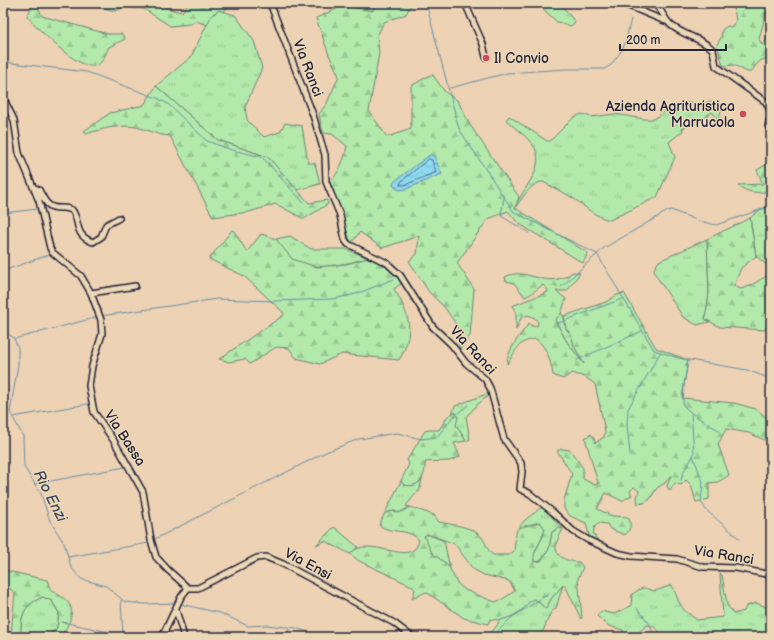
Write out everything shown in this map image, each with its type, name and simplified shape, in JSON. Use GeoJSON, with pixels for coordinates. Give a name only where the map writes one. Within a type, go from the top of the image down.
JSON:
{"type":"FeatureCollection","features":[{"type":"Feature","properties":{"kind":"street","name":"Via Ranci"},"geometry":{"type":"LineString","coordinates":[[270,3],[308,100],[323,146],[326,182],[340,215],[344,240],[348,244],[387,263],[400,275],[433,327],[451,344],[466,364],[485,379],[490,388],[504,438],[521,463],[522,472],[520,489],[529,493],[577,533],[618,553],[631,556],[677,559],[703,567],[736,568],[771,575]]}},
{"type":"Feature","properties":{"kind":"street"},"geometry":{"type":"LineString","coordinates":[[465,3],[483,44],[486,57]]}},
{"type":"Feature","properties":{"kind":"street"},"geometry":{"type":"LineString","coordinates":[[653,3],[662,10],[666,21]]}},
{"type":"Feature","properties":{"kind":"street"},"geometry":{"type":"LineString","coordinates":[[624,4],[666,21],[682,33],[710,47],[713,50],[716,66],[766,102],[771,112]]}},
{"type":"Feature","properties":{"kind":"street","name":"Via Bassa"},"geometry":{"type":"LineString","coordinates":[[3,97],[14,120],[19,153],[34,188],[43,215],[50,248],[57,256],[76,270],[86,283],[99,316],[102,334],[92,366],[89,386],[91,404],[97,419],[114,441],[143,492],[151,542],[156,557],[161,564],[188,588]]}},
{"type":"Feature","properties":{"kind":"street"},"geometry":{"type":"LineString","coordinates":[[771,115],[768,126],[771,131]]}},
{"type":"Feature","properties":{"kind":"street"},"geometry":{"type":"LineString","coordinates":[[34,188],[39,190],[48,205],[52,208],[69,208],[72,210],[78,231],[88,240],[93,242],[101,237],[106,225],[119,218]]}},
{"type":"Feature","properties":{"kind":"street"},"geometry":{"type":"LineString","coordinates":[[91,293],[135,286]]}},
{"type":"Feature","properties":{"kind":"street","name":"Via Ensi"},"geometry":{"type":"LineString","coordinates":[[188,588],[198,588],[257,558],[266,557],[394,623],[412,637]]}},
{"type":"Feature","properties":{"kind":"street"},"geometry":{"type":"LineString","coordinates":[[162,637],[180,600],[188,588]]}},
{"type":"Feature","properties":{"kind":"street"},"geometry":{"type":"LineString","coordinates":[[176,608],[184,637]]}},
{"type":"Feature","properties":{"kind":"green space"},"geometry":{"type":"Polygon","coordinates":[[[34,3],[39,3],[39,9],[42,16],[108,34],[122,34],[125,39],[109,47],[100,64],[94,66],[87,65],[68,55],[58,47],[27,16],[34,3]]]}},
{"type":"Feature","properties":{"kind":"green space"},"geometry":{"type":"Polygon","coordinates":[[[86,3],[164,3],[164,6],[169,9],[182,12],[189,3],[230,3],[224,12],[219,10],[211,16],[207,25],[196,21],[190,24],[170,26],[144,9],[124,7],[115,11],[86,3]]]}},
{"type":"Feature","properties":{"kind":"green space"},"geometry":{"type":"Polygon","coordinates":[[[326,3],[375,3],[373,11],[331,6],[326,3]]]}},
{"type":"Feature","properties":{"kind":"green space"},"geometry":{"type":"Polygon","coordinates":[[[375,3],[412,3],[406,14],[384,22],[377,36],[379,53],[369,111],[387,137],[411,129],[411,86],[432,74],[445,92],[458,101],[470,125],[519,197],[515,208],[588,253],[583,263],[518,223],[508,211],[488,219],[457,263],[474,289],[470,336],[459,350],[459,331],[454,321],[445,308],[429,292],[409,261],[417,254],[419,236],[382,248],[360,232],[351,243],[330,182],[341,165],[347,146],[332,134],[323,133],[319,114],[327,103],[339,76],[329,55],[316,18],[343,6],[373,11],[375,3]]]}},
{"type":"Feature","properties":{"kind":"green space"},"geometry":{"type":"Polygon","coordinates":[[[540,3],[560,3],[575,22],[571,26],[557,22],[541,7],[540,3]]]}},
{"type":"Feature","properties":{"kind":"green space"},"geometry":{"type":"Polygon","coordinates":[[[740,3],[771,3],[771,9],[766,13],[759,39],[762,45],[767,39],[771,38],[771,59],[764,59],[756,65],[751,72],[747,72],[734,65],[723,66],[717,44],[721,38],[722,30],[727,26],[731,27],[736,21],[734,8],[740,3]]]}},
{"type":"Feature","properties":{"kind":"green space"},"geometry":{"type":"Polygon","coordinates":[[[219,10],[235,15],[254,41],[262,68],[245,107],[247,120],[264,137],[280,132],[285,123],[302,126],[308,163],[315,163],[320,184],[297,190],[268,157],[218,140],[156,86],[191,57],[211,16],[219,10]]]}},
{"type":"Feature","properties":{"kind":"green space"},"geometry":{"type":"Polygon","coordinates":[[[156,86],[218,140],[268,157],[309,203],[327,200],[328,204],[304,219],[276,204],[249,212],[213,217],[170,136],[127,126],[120,126],[86,134],[84,131],[110,113],[144,105],[156,86]]]}},
{"type":"Feature","properties":{"kind":"green space"},"geometry":{"type":"Polygon","coordinates":[[[709,101],[717,105],[721,110],[719,120],[712,112],[693,126],[691,124],[682,129],[683,131],[669,142],[675,157],[657,197],[610,220],[594,214],[573,198],[543,182],[531,188],[515,208],[535,171],[538,162],[537,154],[529,140],[506,120],[509,116],[547,141],[550,141],[574,117],[582,114],[591,117],[615,114],[644,119],[654,119],[672,106],[690,102],[700,105],[709,101]]]}},
{"type":"Feature","properties":{"kind":"green space"},"geometry":{"type":"Polygon","coordinates":[[[771,162],[771,191],[754,192],[746,190],[738,185],[763,184],[757,170],[771,162]]]}},
{"type":"Feature","properties":{"kind":"green space"},"geometry":{"type":"Polygon","coordinates":[[[771,205],[771,266],[768,266],[756,256],[750,218],[761,209],[771,205]]]}},
{"type":"Feature","properties":{"kind":"green space"},"geometry":{"type":"Polygon","coordinates":[[[750,218],[756,256],[741,268],[734,286],[741,289],[750,286],[771,273],[771,318],[765,330],[720,327],[705,319],[709,294],[707,239],[750,218]]]}},
{"type":"Feature","properties":{"kind":"green space"},"geometry":{"type":"Polygon","coordinates":[[[232,230],[247,252],[261,234],[276,239],[292,259],[317,267],[346,264],[368,258],[382,264],[397,276],[402,283],[394,289],[404,307],[409,332],[404,350],[399,360],[342,354],[320,364],[296,358],[289,348],[276,347],[250,364],[245,359],[229,362],[219,359],[284,315],[283,312],[244,276],[209,259],[232,230]]]}},
{"type":"Feature","properties":{"kind":"green space"},"geometry":{"type":"Polygon","coordinates":[[[290,236],[311,249],[346,249],[368,258],[340,265],[310,266],[292,259],[283,250],[276,239],[290,236]]]}},
{"type":"Feature","properties":{"kind":"green space"},"geometry":{"type":"Polygon","coordinates":[[[707,239],[709,294],[705,319],[709,322],[697,325],[683,317],[655,274],[654,269],[659,261],[707,239]]]}},
{"type":"Feature","properties":{"kind":"green space"},"geometry":{"type":"Polygon","coordinates":[[[573,272],[580,273],[567,291],[556,291],[566,299],[561,314],[555,320],[567,342],[584,364],[574,346],[571,334],[566,329],[564,316],[606,302],[617,295],[624,293],[656,348],[688,360],[682,398],[734,403],[756,409],[771,421],[771,443],[749,433],[726,429],[718,444],[729,475],[718,482],[709,483],[709,499],[696,502],[691,485],[686,480],[681,485],[675,483],[670,491],[667,486],[671,475],[665,483],[657,488],[650,499],[644,503],[638,504],[637,498],[639,491],[634,487],[630,491],[632,495],[622,501],[606,493],[597,509],[613,516],[628,517],[630,526],[629,531],[625,535],[610,529],[607,524],[600,523],[595,526],[593,533],[598,541],[589,536],[586,523],[570,516],[564,509],[564,500],[572,474],[557,451],[561,449],[570,450],[583,468],[583,479],[595,485],[598,483],[585,438],[591,434],[595,443],[604,437],[605,431],[595,384],[585,377],[572,373],[563,379],[553,375],[546,350],[536,339],[521,344],[507,364],[509,353],[529,323],[532,326],[537,326],[538,322],[535,318],[528,315],[521,318],[516,330],[516,312],[512,306],[548,292],[543,285],[525,297],[514,283],[506,281],[505,277],[513,274],[521,274],[554,280],[573,272]]]}},
{"type":"Feature","properties":{"kind":"green space"},"geometry":{"type":"Polygon","coordinates":[[[561,314],[564,316],[564,324],[571,334],[574,346],[585,365],[567,342],[555,320],[561,314]]]}},
{"type":"Feature","properties":{"kind":"green space"},"geometry":{"type":"Polygon","coordinates":[[[489,393],[489,395],[466,417],[470,439],[466,441],[456,425],[452,414],[455,406],[489,393]]]}},
{"type":"Feature","properties":{"kind":"green space"},"geometry":{"type":"Polygon","coordinates":[[[455,412],[458,417],[456,425],[466,441],[454,443],[460,457],[449,461],[425,462],[421,480],[414,485],[404,485],[401,481],[409,464],[407,460],[425,431],[439,430],[448,416],[455,412]]]}},
{"type":"Feature","properties":{"kind":"green space"},"geometry":{"type":"Polygon","coordinates":[[[423,475],[419,492],[417,492],[406,506],[410,507],[399,513],[394,511],[385,513],[401,481],[405,485],[420,482],[423,475]]]}},
{"type":"Feature","properties":{"kind":"green space"},"geometry":{"type":"Polygon","coordinates":[[[410,507],[434,515],[439,522],[457,525],[475,531],[483,539],[489,551],[493,555],[509,555],[514,551],[518,529],[540,522],[545,529],[536,549],[534,562],[541,561],[549,549],[552,532],[559,528],[563,529],[556,544],[558,554],[568,560],[579,562],[583,567],[578,579],[581,619],[566,587],[563,585],[551,599],[546,609],[535,599],[515,614],[499,620],[490,619],[488,624],[464,618],[426,592],[412,599],[415,590],[412,586],[359,561],[350,554],[358,548],[368,547],[399,552],[408,552],[415,549],[419,540],[414,536],[404,532],[389,530],[379,525],[385,513],[394,511],[399,513],[410,507]],[[427,534],[424,536],[432,553],[448,565],[457,583],[465,590],[495,602],[515,591],[509,581],[484,575],[473,569],[455,544],[427,534]]]}},
{"type":"Feature","properties":{"kind":"green space"},"geometry":{"type":"Polygon","coordinates":[[[542,507],[563,529],[558,528],[552,532],[549,549],[541,561],[534,562],[533,556],[544,534],[540,522],[518,528],[525,520],[542,507]]]}},
{"type":"Feature","properties":{"kind":"green space"},"geometry":{"type":"Polygon","coordinates":[[[334,527],[358,547],[350,554],[325,541],[316,545],[334,527]]]}},
{"type":"Feature","properties":{"kind":"green space"},"geometry":{"type":"Polygon","coordinates":[[[427,534],[444,541],[450,568],[432,553],[424,541],[424,536],[427,534]]]}},
{"type":"Feature","properties":{"kind":"green space"},"geometry":{"type":"Polygon","coordinates":[[[3,570],[47,580],[51,591],[60,595],[66,600],[70,605],[71,616],[61,637],[47,637],[57,628],[59,613],[52,601],[43,597],[36,600],[24,612],[21,623],[21,637],[7,637],[11,633],[15,593],[9,588],[3,589],[3,570]]]}},
{"type":"Feature","properties":{"kind":"green space"},"geometry":{"type":"Polygon","coordinates":[[[720,573],[722,575],[727,604],[733,614],[744,611],[746,606],[756,603],[771,609],[771,637],[662,637],[660,632],[652,626],[647,625],[633,637],[624,637],[623,630],[609,626],[597,616],[601,611],[614,614],[631,606],[632,594],[642,588],[655,591],[672,585],[684,610],[697,620],[723,617],[720,573]]]}},
{"type":"Feature","properties":{"kind":"green space"},"geometry":{"type":"Polygon","coordinates":[[[563,585],[556,608],[551,612],[543,631],[537,637],[520,637],[519,635],[516,637],[480,637],[492,631],[499,621],[522,609],[529,601],[535,599],[546,609],[551,599],[563,585]]]}},
{"type":"Feature","properties":{"kind":"green space"},"geometry":{"type":"Polygon","coordinates":[[[43,597],[52,601],[59,613],[57,628],[47,637],[21,637],[21,623],[24,612],[36,600],[43,597]]]}},
{"type":"Feature","properties":{"kind":"water"},"geometry":{"type":"Polygon","coordinates":[[[431,154],[435,158],[442,174],[406,189],[398,190],[393,184],[395,181],[431,154]]]}},
{"type":"Feature","properties":{"kind":"waterway"},"geometry":{"type":"LineString","coordinates":[[426,3],[459,129],[514,212],[597,254],[654,350],[678,358],[747,370],[771,379]]}},
{"type":"Feature","properties":{"kind":"waterway"},"geometry":{"type":"LineString","coordinates":[[450,88],[507,73],[565,69],[604,69],[611,65],[622,50],[631,19]]}},
{"type":"Feature","properties":{"kind":"waterway"},"geometry":{"type":"LineString","coordinates":[[3,62],[87,72],[157,98],[168,104],[207,141],[232,150],[262,157],[303,202]]}},
{"type":"Feature","properties":{"kind":"waterway"},"geometry":{"type":"LineString","coordinates":[[504,197],[501,216],[529,233]]}},
{"type":"Feature","properties":{"kind":"waterway"},"geometry":{"type":"LineString","coordinates":[[561,287],[604,248],[671,210],[699,221],[716,225],[771,206]]}},
{"type":"Feature","properties":{"kind":"waterway"},"geometry":{"type":"LineString","coordinates":[[3,213],[38,209]]}},
{"type":"Feature","properties":{"kind":"waterway"},"geometry":{"type":"LineString","coordinates":[[3,271],[48,255]]}},
{"type":"Feature","properties":{"kind":"waterway"},"geometry":{"type":"LineString","coordinates":[[101,316],[217,299],[274,301],[333,299],[356,294],[394,279]]}},
{"type":"Feature","properties":{"kind":"waterway"},"geometry":{"type":"LineString","coordinates":[[556,324],[622,299]]}},
{"type":"Feature","properties":{"kind":"waterway"},"geometry":{"type":"LineString","coordinates":[[14,339],[98,317]]}},
{"type":"Feature","properties":{"kind":"waterway","name":"Rio Enzi"},"geometry":{"type":"LineString","coordinates":[[3,331],[13,337],[18,347],[18,365],[10,412],[23,436],[24,467],[41,494],[50,521],[64,543],[71,567],[81,579],[106,586],[125,602],[145,604],[177,603]]}},
{"type":"Feature","properties":{"kind":"waterway"},"geometry":{"type":"LineString","coordinates":[[577,360],[642,331]]}},
{"type":"Feature","properties":{"kind":"waterway"},"geometry":{"type":"LineString","coordinates":[[630,454],[627,425],[628,409],[660,353]]}},
{"type":"Feature","properties":{"kind":"waterway"},"geometry":{"type":"LineString","coordinates":[[688,361],[684,385],[683,405],[696,416],[720,431]]}},
{"type":"Feature","properties":{"kind":"waterway"},"geometry":{"type":"LineString","coordinates":[[13,417],[88,404]]}},
{"type":"Feature","properties":{"kind":"waterway"},"geometry":{"type":"LineString","coordinates":[[153,540],[326,452],[359,439],[397,433],[421,439],[437,437],[452,418],[468,405]]}},
{"type":"Feature","properties":{"kind":"waterway"},"geometry":{"type":"LineString","coordinates":[[681,480],[694,452],[691,414]]}},
{"type":"Feature","properties":{"kind":"waterway"},"geometry":{"type":"LineString","coordinates":[[693,456],[703,482],[701,502],[706,510],[740,539]]}},
{"type":"Feature","properties":{"kind":"waterway"},"geometry":{"type":"LineString","coordinates":[[35,484],[125,467]]}},
{"type":"Feature","properties":{"kind":"waterway"},"geometry":{"type":"LineString","coordinates":[[3,474],[6,481],[3,487]]}},
{"type":"Feature","properties":{"kind":"waterway"},"geometry":{"type":"LineString","coordinates":[[68,557],[149,543]]}},
{"type":"Feature","properties":{"kind":"waterway"},"geometry":{"type":"LineString","coordinates":[[492,637],[511,618],[550,593]]}},
{"type":"Feature","properties":{"kind":"waterway"},"geometry":{"type":"LineString","coordinates":[[121,600],[123,637]]}},
{"type":"Feature","properties":{"kind":"waterway"},"geometry":{"type":"LineString","coordinates":[[180,604],[220,613],[248,626],[266,625],[296,628],[322,637]]}},
{"type":"Feature","properties":{"kind":"waterway"},"geometry":{"type":"LineString","coordinates":[[637,608],[649,623],[655,637]]}},
{"type":"Feature","properties":{"kind":"waterway"},"geometry":{"type":"LineString","coordinates":[[62,622],[123,635]]}},
{"type":"Feature","properties":{"kind":"waterway"},"geometry":{"type":"LineString","coordinates":[[288,637],[289,629]]}},
{"type":"Feature","properties":{"kind":"place","name":"Il Convio"},"geometry":{"type":"Point","coordinates":[486,58]}},
{"type":"Feature","properties":{"kind":"place","name":"Azienda Agrituristica Marrucola"},"geometry":{"type":"Point","coordinates":[743,114]}}]}
